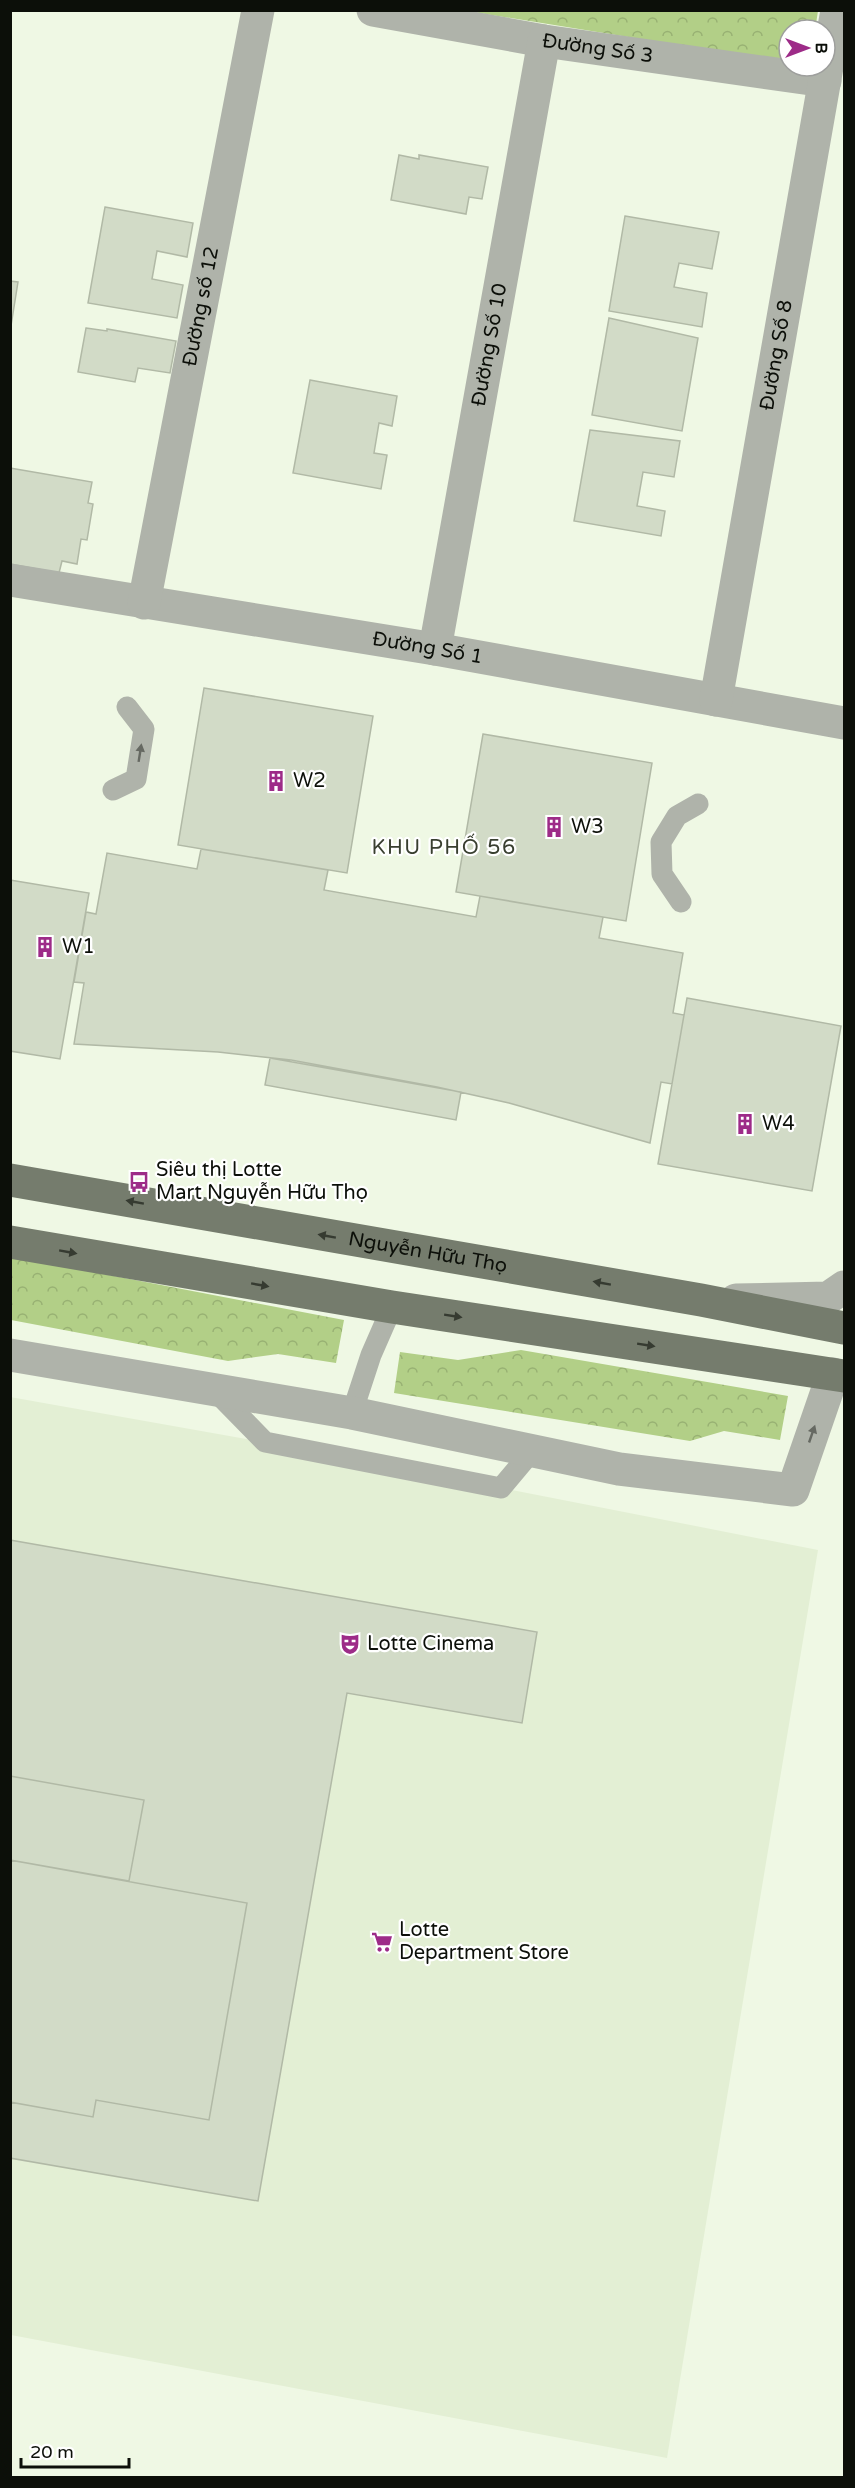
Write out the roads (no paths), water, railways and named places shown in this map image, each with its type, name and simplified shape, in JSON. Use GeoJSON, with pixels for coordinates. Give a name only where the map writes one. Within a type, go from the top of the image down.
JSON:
{"type":"FeatureCollection","features":[{"type":"Feature","properties":{"kind":"main road","name":"Nguyễn Hữu Thọ"},"geometry":{"type":"LineString","coordinates":[[10,1180],[701,1300],[844,1328]]}},
{"type":"Feature","properties":{"kind":"main road"},"geometry":{"type":"LineString","coordinates":[[10,1242],[392,1307],[839,1375]]}},
{"type":"Feature","properties":{"kind":"street","name":"Đường số 12"},"geometry":{"type":"LineString","coordinates":[[144,603],[258,10]]}},
{"type":"Feature","properties":{"kind":"street","name":"Đường Số 3"},"geometry":{"type":"LineString","coordinates":[[373,10],[544,40],[825,81]]}},
{"type":"Feature","properties":{"kind":"street","name":"Đường Số 8"},"geometry":{"type":"LineString","coordinates":[[716,700],[837,10]]}},
{"type":"Feature","properties":{"kind":"street","name":"Đường Số 10"},"geometry":{"type":"LineString","coordinates":[[435,649],[544,40]]}},
{"type":"Feature","properties":{"kind":"street","name":"Đường Số 1"},"geometry":{"type":"LineString","coordinates":[[10,580],[435,649],[844,723]]}},
{"type":"Feature","properties":{"kind":"street"},"geometry":{"type":"LineString","coordinates":[[701,1300],[828,1298],[844,1287]]}},
{"type":"Feature","properties":{"kind":"street"},"geometry":{"type":"LineString","coordinates":[[10,1355],[352,1413],[619,1469],[793,1490],[839,1375]]}},
{"type":"Feature","properties":{"kind":"lane"},"geometry":{"type":"LineString","coordinates":[[113,790],[136,778],[144,729],[127,707]]}},
{"type":"Feature","properties":{"kind":"lane"},"geometry":{"type":"LineString","coordinates":[[681,902],[662,874],[661,843],[677,816],[698,804]]}},
{"type":"Feature","properties":{"kind":"lane"},"geometry":{"type":"LineString","coordinates":[[352,1413],[371,1355],[392,1307]]}},
{"type":"Feature","properties":{"kind":"lane"},"geometry":{"type":"LineString","coordinates":[[214,1389],[265,1442],[501,1488],[532,1451]]}},
{"type":"Feature","properties":{"kind":"place","name":"W2"},"geometry":{"type":"Point","coordinates":[276,781]}},
{"type":"Feature","properties":{"kind":"place","name":"W3"},"geometry":{"type":"Point","coordinates":[554,827]}},
{"type":"Feature","properties":{"kind":"place","name":"W1"},"geometry":{"type":"Point","coordinates":[45,947]}},
{"type":"Feature","properties":{"kind":"place","name":"W4"},"geometry":{"type":"Point","coordinates":[745,1124]}},
{"type":"Feature","properties":{"kind":"place","name":"Siêu thị Lotte Mart Nguyễn Hữu Thọ"},"geometry":{"type":"Point","coordinates":[139,1182]}},
{"type":"Feature","properties":{"kind":"place","name":"Lotte Cinema"},"geometry":{"type":"Point","coordinates":[350,1644]}},
{"type":"Feature","properties":{"kind":"place","name":"Lotte Department Store"},"geometry":{"type":"Point","coordinates":[382,1942]}},
{"type":"Feature","properties":{"kind":"district","name":"KHU PHỐ 56"},"geometry":{"type":"Point","coordinates":[444,847]}}]}
